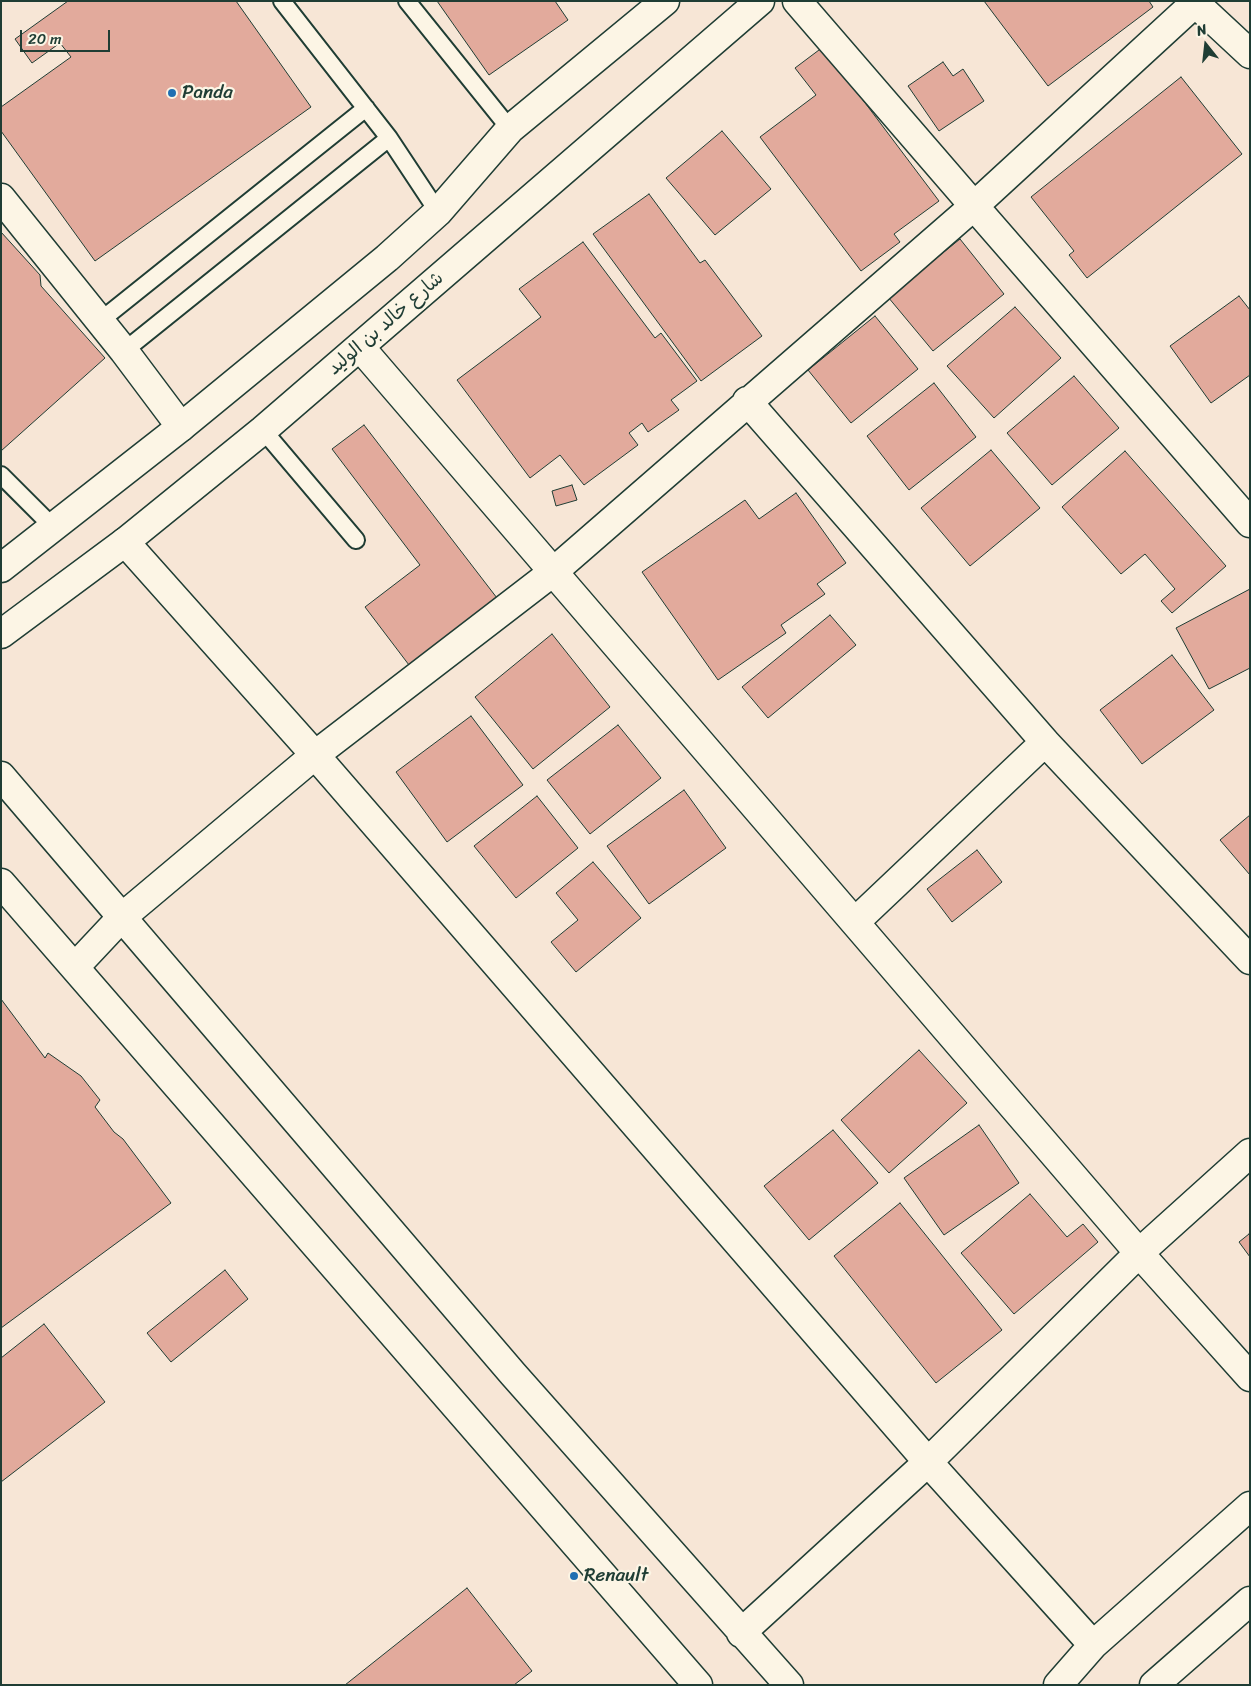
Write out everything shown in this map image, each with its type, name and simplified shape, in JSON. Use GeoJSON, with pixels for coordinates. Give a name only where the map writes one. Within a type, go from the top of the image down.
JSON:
{"type":"FeatureCollection","features":[{"type":"Feature","properties":{"kind":"street"},"geometry":{"type":"LineString","coordinates":[[1,568],[181,427],[387,258],[438,212],[510,129],[665,1]]}},
{"type":"Feature","properties":{"kind":"street","name":"شارع خالد بن الوليد"},"geometry":{"type":"LineString","coordinates":[[1,634],[124,542],[263,430],[760,1]]}},
{"type":"Feature","properties":{"kind":"street"},"geometry":{"type":"LineString","coordinates":[[797,1],[1250,523]]}},
{"type":"Feature","properties":{"kind":"street"},"geometry":{"type":"LineString","coordinates":[[75,967],[121,918],[315,755],[553,572],[974,206],[1194,2],[1250,54]]}},
{"type":"Feature","properties":{"kind":"street"},"geometry":{"type":"LineString","coordinates":[[1,198],[124,351],[181,427]]}},
{"type":"Feature","properties":{"kind":"street"},"geometry":{"type":"LineString","coordinates":[[360,347],[1139,1253],[1250,1378]]}},
{"type":"Feature","properties":{"kind":"street"},"geometry":{"type":"LineString","coordinates":[[747,402],[1045,742],[1250,960]]}},
{"type":"Feature","properties":{"kind":"street"},"geometry":{"type":"LineString","coordinates":[[124,542],[315,755],[928,1462],[1093,1645]]}},
{"type":"Feature","properties":{"kind":"street"},"geometry":{"type":"LineString","coordinates":[[855,922],[1045,742]]}},
{"type":"Feature","properties":{"kind":"street"},"geometry":{"type":"LineString","coordinates":[[1,776],[513,1374],[788,1685]]}},
{"type":"Feature","properties":{"kind":"street"},"geometry":{"type":"LineString","coordinates":[[1,883],[698,1685]]}},
{"type":"Feature","properties":{"kind":"street"},"geometry":{"type":"LineString","coordinates":[[741,1632],[928,1462],[1139,1253],[1250,1153]]}},
{"type":"Feature","properties":{"kind":"street"},"geometry":{"type":"LineString","coordinates":[[1058,1685],[1093,1645],[1250,1506]]}},
{"type":"Feature","properties":{"kind":"street"},"geometry":{"type":"LineString","coordinates":[[1154,1685],[1250,1601]]}},
{"type":"Feature","properties":{"kind":"lane"},"geometry":{"type":"LineString","coordinates":[[282,1],[389,138],[438,212]]}},
{"type":"Feature","properties":{"kind":"lane"},"geometry":{"type":"LineString","coordinates":[[407,1],[510,129]]}},
{"type":"Feature","properties":{"kind":"lane"},"geometry":{"type":"LineString","coordinates":[[100,321],[366,108]]}},
{"type":"Feature","properties":{"kind":"lane"},"geometry":{"type":"LineString","coordinates":[[124,351],[389,138]]}},
{"type":"Feature","properties":{"kind":"lane"},"geometry":{"type":"LineString","coordinates":[[263,430],[356,540]]}},
{"type":"Feature","properties":{"kind":"lane"},"geometry":{"type":"LineString","coordinates":[[1,475],[53,527]]}},
{"type":"Feature","properties":{"kind":"building"},"geometry":{"type":"Polygon","coordinates":[[[68,1],[236,1],[311,107],[95,261],[1,131],[1,107],[71,57],[60,43],[32,63],[15,39],[68,1]]]}},
{"type":"Feature","properties":{"kind":"building"},"geometry":{"type":"Polygon","coordinates":[[[437,1],[555,1],[568,20],[489,75],[437,1]]]}},
{"type":"Feature","properties":{"kind":"building"},"geometry":{"type":"Polygon","coordinates":[[[984,1],[1149,1],[1153,7],[1048,86],[984,1]]]}},
{"type":"Feature","properties":{"kind":"building"},"geometry":{"type":"Polygon","coordinates":[[[823,47],[939,201],[894,234],[900,242],[861,271],[760,137],[816,95],[795,68],[823,47]]]}},
{"type":"Feature","properties":{"kind":"building"},"geometry":{"type":"Polygon","coordinates":[[[943,62],[953,76],[963,69],[984,101],[939,131],[908,86],[943,62]]]}},
{"type":"Feature","properties":{"kind":"building"},"geometry":{"type":"Polygon","coordinates":[[[1181,77],[1242,154],[1087,278],[1069,255],[1074,251],[1031,197],[1181,77]]]}},
{"type":"Feature","properties":{"kind":"building"},"geometry":{"type":"Polygon","coordinates":[[[722,131],[771,189],[715,235],[666,178],[722,131]]]}},
{"type":"Feature","properties":{"kind":"building"},"geometry":{"type":"Polygon","coordinates":[[[649,194],[700,263],[705,260],[762,336],[701,381],[593,234],[649,194]]]}},
{"type":"Feature","properties":{"kind":"building"},"geometry":{"type":"Polygon","coordinates":[[[1,232],[40,275],[41,286],[105,358],[1,451],[1,232]]]}},
{"type":"Feature","properties":{"kind":"building"},"geometry":{"type":"Polygon","coordinates":[[[960,239],[1004,294],[933,351],[888,297],[960,239]]]}},
{"type":"Feature","properties":{"kind":"building"},"geometry":{"type":"Polygon","coordinates":[[[583,242],[655,338],[661,333],[697,381],[671,400],[679,410],[648,432],[642,423],[629,433],[638,445],[584,485],[560,455],[530,478],[457,380],[541,317],[519,289],[583,242]]]}},
{"type":"Feature","properties":{"kind":"building"},"geometry":{"type":"Polygon","coordinates":[[[1239,296],[1250,310],[1250,375],[1211,403],[1170,346],[1239,296]]]}},
{"type":"Feature","properties":{"kind":"building"},"geometry":{"type":"Polygon","coordinates":[[[1015,307],[1061,358],[994,418],[947,366],[1015,307]]]}},
{"type":"Feature","properties":{"kind":"building"},"geometry":{"type":"Polygon","coordinates":[[[875,316],[918,369],[851,423],[808,370],[875,316]]]}},
{"type":"Feature","properties":{"kind":"building"},"geometry":{"type":"Polygon","coordinates":[[[1074,376],[1119,428],[1052,485],[1007,433],[1074,376]]]}},
{"type":"Feature","properties":{"kind":"building"},"geometry":{"type":"Polygon","coordinates":[[[934,383],[976,437],[909,490],[867,436],[934,383]]]}},
{"type":"Feature","properties":{"kind":"building"},"geometry":{"type":"Polygon","coordinates":[[[364,425],[497,598],[409,665],[365,607],[420,565],[332,449],[364,425]]]}},
{"type":"Feature","properties":{"kind":"building"},"geometry":{"type":"Polygon","coordinates":[[[991,450],[1040,508],[970,566],[921,508],[991,450]]]}},
{"type":"Feature","properties":{"kind":"building"},"geometry":{"type":"Polygon","coordinates":[[[1125,451],[1226,566],[1172,613],[1161,601],[1175,589],[1145,554],[1121,574],[1062,507],[1125,451]]]}},
{"type":"Feature","properties":{"kind":"building"},"geometry":{"type":"Polygon","coordinates":[[[572,485],[577,500],[556,506],[552,491],[572,485]]]}},
{"type":"Feature","properties":{"kind":"building"},"geometry":{"type":"Polygon","coordinates":[[[796,493],[846,563],[817,584],[825,594],[781,625],[786,633],[718,680],[642,572],[745,500],[759,519],[796,493]]]}},
{"type":"Feature","properties":{"kind":"building"},"geometry":{"type":"Polygon","coordinates":[[[1250,589],[1250,668],[1209,689],[1176,628],[1250,589]]]}},
{"type":"Feature","properties":{"kind":"building"},"geometry":{"type":"Polygon","coordinates":[[[830,615],[856,645],[768,718],[742,687],[830,615]]]}},
{"type":"Feature","properties":{"kind":"building"},"geometry":{"type":"Polygon","coordinates":[[[552,634],[610,707],[533,769],[475,697],[552,634]]]}},
{"type":"Feature","properties":{"kind":"building"},"geometry":{"type":"Polygon","coordinates":[[[1172,655],[1214,710],[1142,764],[1100,710],[1172,655]]]}},
{"type":"Feature","properties":{"kind":"building"},"geometry":{"type":"Polygon","coordinates":[[[471,716],[523,785],[447,842],[396,772],[471,716]]]}},
{"type":"Feature","properties":{"kind":"building"},"geometry":{"type":"Polygon","coordinates":[[[618,725],[661,778],[590,834],[547,780],[618,725]]]}},
{"type":"Feature","properties":{"kind":"building"},"geometry":{"type":"Polygon","coordinates":[[[684,790],[726,848],[649,904],[607,846],[684,790]]]}},
{"type":"Feature","properties":{"kind":"building"},"geometry":{"type":"Polygon","coordinates":[[[537,796],[578,848],[516,898],[474,846],[537,796]]]}},
{"type":"Feature","properties":{"kind":"building"},"geometry":{"type":"Polygon","coordinates":[[[1250,815],[1250,875],[1220,840],[1250,815]]]}},
{"type":"Feature","properties":{"kind":"building"},"geometry":{"type":"Polygon","coordinates":[[[977,850],[1002,882],[952,922],[927,889],[977,850]]]}},
{"type":"Feature","properties":{"kind":"building"},"geometry":{"type":"Polygon","coordinates":[[[593,862],[641,918],[576,972],[551,942],[578,920],[556,893],[593,862]]]}},
{"type":"Feature","properties":{"kind":"building"},"geometry":{"type":"Polygon","coordinates":[[[1,999],[45,1058],[48,1053],[81,1076],[100,1100],[95,1107],[114,1132],[123,1139],[171,1203],[1,1328],[1,999]]]}},
{"type":"Feature","properties":{"kind":"building"},"geometry":{"type":"Polygon","coordinates":[[[919,1050],[967,1103],[889,1173],[841,1120],[919,1050]]]}},
{"type":"Feature","properties":{"kind":"building"},"geometry":{"type":"Polygon","coordinates":[[[979,1125],[1019,1183],[944,1235],[904,1178],[979,1125]]]}},
{"type":"Feature","properties":{"kind":"building"},"geometry":{"type":"Polygon","coordinates":[[[833,1130],[878,1183],[809,1240],[764,1186],[833,1130]]]}},
{"type":"Feature","properties":{"kind":"building"},"geometry":{"type":"Polygon","coordinates":[[[1030,1194],[1067,1237],[1083,1224],[1098,1242],[1014,1314],[961,1253],[1030,1194]]]}},
{"type":"Feature","properties":{"kind":"building"},"geometry":{"type":"Polygon","coordinates":[[[900,1203],[1002,1330],[936,1383],[834,1256],[900,1203]]]}},
{"type":"Feature","properties":{"kind":"building"},"geometry":{"type":"Polygon","coordinates":[[[1250,1235],[1250,1257],[1239,1242],[1250,1235]]]}},
{"type":"Feature","properties":{"kind":"building"},"geometry":{"type":"Polygon","coordinates":[[[225,1270],[248,1299],[171,1362],[147,1333],[225,1270]]]}},
{"type":"Feature","properties":{"kind":"building"},"geometry":{"type":"Polygon","coordinates":[[[44,1324],[105,1402],[1,1482],[1,1358],[44,1324]]]}},
{"type":"Feature","properties":{"kind":"building"},"geometry":{"type":"Polygon","coordinates":[[[467,1588],[532,1671],[514,1685],[345,1685],[467,1588]]]}},
{"type":"Feature","properties":{"kind":"place","name":"Panda"},"geometry":{"type":"Point","coordinates":[172,93]}},
{"type":"Feature","properties":{"kind":"place","name":"Renault"},"geometry":{"type":"Point","coordinates":[574,1576]}}]}
